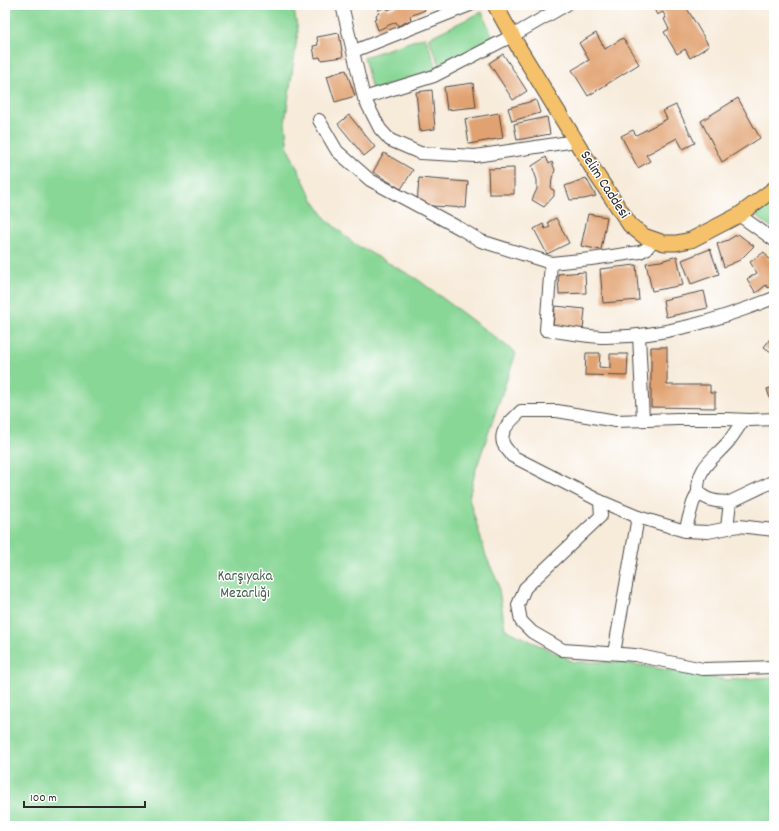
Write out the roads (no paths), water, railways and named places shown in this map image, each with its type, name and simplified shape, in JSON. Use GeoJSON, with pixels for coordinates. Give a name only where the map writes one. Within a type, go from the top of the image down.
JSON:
{"type":"FeatureCollection","features":[{"type":"Feature","properties":{"kind":"main road","name":"Selim Caddesi"},"geometry":{"type":"LineString","coordinates":[[495,5],[512,36],[576,141],[630,225],[644,236],[664,243],[676,243],[691,240],[739,215],[774,189]]}},
{"type":"Feature","properties":{"kind":"street"},"geometry":{"type":"LineString","coordinates":[[342,5],[364,98],[380,129],[390,140],[420,153],[475,156],[576,141]]}},
{"type":"Feature","properties":{"kind":"street"},"geometry":{"type":"LineString","coordinates":[[354,51],[470,5]]}},
{"type":"Feature","properties":{"kind":"street"},"geometry":{"type":"LineString","coordinates":[[364,98],[434,76],[512,36],[566,5]]}},
{"type":"Feature","properties":{"kind":"street"},"geometry":{"type":"LineString","coordinates":[[319,120],[337,151],[370,180],[481,241],[551,263],[640,252],[646,249],[653,240]]}},
{"type":"Feature","properties":{"kind":"street"},"geometry":{"type":"LineString","coordinates":[[739,215],[774,240]]}},
{"type":"Feature","properties":{"kind":"street"},"geometry":{"type":"LineString","coordinates":[[551,263],[546,330],[600,337],[620,337],[670,331],[709,322],[774,298]]}},
{"type":"Feature","properties":{"kind":"street"},"geometry":{"type":"LineString","coordinates":[[639,335],[643,420]]}},
{"type":"Feature","properties":{"kind":"street"},"geometry":{"type":"LineString","coordinates":[[774,419],[616,421],[557,410],[522,412],[510,422],[503,432],[503,443],[512,456],[600,501],[638,517],[685,531],[708,532],[739,526],[774,530]]}},
{"type":"Feature","properties":{"kind":"street"},"geometry":{"type":"LineString","coordinates":[[685,531],[693,503],[698,492],[698,483],[701,471],[730,440],[743,420]]}},
{"type":"Feature","properties":{"kind":"street"},"geometry":{"type":"LineString","coordinates":[[698,492],[708,499],[717,502],[730,502],[774,481]]}},
{"type":"Feature","properties":{"kind":"street"},"geometry":{"type":"LineString","coordinates":[[600,501],[601,516],[525,588],[518,606],[521,622],[532,632],[563,650],[635,655],[703,669],[774,668]]}},
{"type":"Feature","properties":{"kind":"street"},"geometry":{"type":"LineString","coordinates":[[727,528],[730,502]]}},
{"type":"Feature","properties":{"kind":"street"},"geometry":{"type":"LineString","coordinates":[[614,653],[638,517]]}},
{"type":"Feature","properties":{"kind":"park label","name":"Karşıyaka Mezarlığı"},"geometry":{"type":"Point","coordinates":[245,586]}}]}
